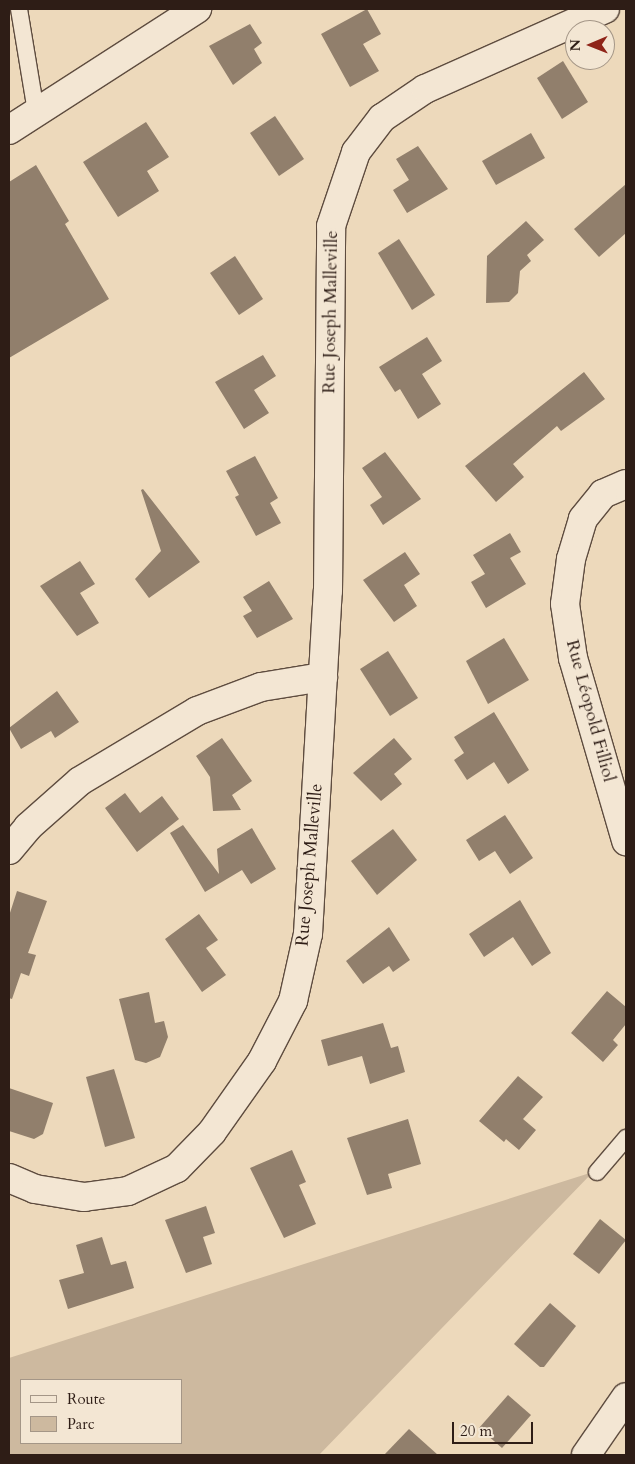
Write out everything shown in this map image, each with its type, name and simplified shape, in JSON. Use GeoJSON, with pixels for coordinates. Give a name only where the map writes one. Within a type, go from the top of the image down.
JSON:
{"type":"FeatureCollection","features":[{"type":"Feature","properties":{"kind":"street"},"geometry":{"type":"LineString","coordinates":[[9,130],[130,50],[197,9]]}},
{"type":"Feature","properties":{"kind":"street","name":"Rue Joseph Malleville"},"geometry":{"type":"LineString","coordinates":[[9,1178],[35,1189],[84,1197],[128,1191],[177,1168],[212,1132],[262,1061],[293,1001],[308,934],[328,591],[331,226],[356,152],[382,118],[425,89],[605,9]]}},
{"type":"Feature","properties":{"kind":"street","name":"Rue Léopold Filliol"},"geometry":{"type":"LineString","coordinates":[[626,484],[603,494],[583,519],[571,558],[566,604],[573,658],[626,841]]}},
{"type":"Feature","properties":{"kind":"street"},"geometry":{"type":"LineString","coordinates":[[9,850],[28,827],[80,781],[197,711],[261,687],[323,678]]}},
{"type":"Feature","properties":{"kind":"street"},"geometry":{"type":"LineString","coordinates":[[586,1455],[626,1397]]}},
{"type":"Feature","properties":{"kind":"lane"},"geometry":{"type":"LineString","coordinates":[[19,9],[36,112]]}},
{"type":"Feature","properties":{"kind":"lane"},"geometry":{"type":"LineString","coordinates":[[597,1172],[626,1138]]}},
{"type":"Feature","properties":{"kind":"green space"},"geometry":{"type":"Polygon","coordinates":[[[593,1172],[319,1455],[9,1455],[9,1358],[593,1172]]]}},
{"type":"Feature","properties":{"kind":"building"},"geometry":{"type":"Polygon","coordinates":[[[367,9],[381,34],[363,44],[379,71],[350,87],[321,34],[367,9]]]}},
{"type":"Feature","properties":{"kind":"building"},"geometry":{"type":"Polygon","coordinates":[[[250,24],[262,43],[254,49],[262,63],[233,85],[209,46],[250,24]]]}},
{"type":"Feature","properties":{"kind":"building"},"geometry":{"type":"Polygon","coordinates":[[[563,61],[565,70],[568,70],[588,102],[562,119],[537,78],[563,61]]]}},
{"type":"Feature","properties":{"kind":"building"},"geometry":{"type":"Polygon","coordinates":[[[275,116],[304,159],[279,176],[250,133],[275,116]]]}},
{"type":"Feature","properties":{"kind":"building"},"geometry":{"type":"Polygon","coordinates":[[[146,122],[169,157],[147,171],[159,191],[118,217],[83,162],[146,122]]]}},
{"type":"Feature","properties":{"kind":"building"},"geometry":{"type":"Polygon","coordinates":[[[531,133],[545,158],[496,185],[482,161],[531,133]]]}},
{"type":"Feature","properties":{"kind":"building"},"geometry":{"type":"Polygon","coordinates":[[[418,146],[448,189],[407,213],[393,190],[409,180],[396,159],[418,146]]]}},
{"type":"Feature","properties":{"kind":"building"},"geometry":{"type":"Polygon","coordinates":[[[36,165],[69,221],[65,224],[109,299],[9,358],[9,182],[36,165]]]}},
{"type":"Feature","properties":{"kind":"building"},"geometry":{"type":"Polygon","coordinates":[[[626,184],[626,233],[599,257],[574,229],[626,184]]]}},
{"type":"Feature","properties":{"kind":"building"},"geometry":{"type":"Polygon","coordinates":[[[526,221],[544,240],[527,255],[531,261],[520,271],[518,293],[509,302],[486,303],[487,256],[526,221]]]}},
{"type":"Feature","properties":{"kind":"building"},"geometry":{"type":"Polygon","coordinates":[[[399,239],[435,295],[412,310],[378,253],[399,239]]]}},
{"type":"Feature","properties":{"kind":"building"},"geometry":{"type":"Polygon","coordinates":[[[235,256],[263,299],[239,315],[210,273],[235,256]]]}},
{"type":"Feature","properties":{"kind":"building"},"geometry":{"type":"Polygon","coordinates":[[[427,337],[442,361],[422,374],[441,404],[418,419],[400,389],[395,392],[379,367],[427,337]]]}},
{"type":"Feature","properties":{"kind":"building"},"geometry":{"type":"Polygon","coordinates":[[[263,355],[276,376],[254,390],[269,413],[244,429],[215,382],[263,355]]]}},
{"type":"Feature","properties":{"kind":"building"},"geometry":{"type":"Polygon","coordinates":[[[584,372],[605,399],[561,431],[557,426],[513,464],[524,477],[496,502],[465,466],[584,372]]]}},
{"type":"Feature","properties":{"kind":"building"},"geometry":{"type":"Polygon","coordinates":[[[385,452],[421,499],[383,525],[370,505],[382,497],[362,468],[385,452]]]}},
{"type":"Feature","properties":{"kind":"building"},"geometry":{"type":"Polygon","coordinates":[[[255,456],[278,498],[270,503],[281,523],[256,536],[235,497],[239,495],[226,471],[255,456]]]}},
{"type":"Feature","properties":{"kind":"building"},"geometry":{"type":"Polygon","coordinates":[[[143,489],[200,562],[149,598],[135,579],[161,551],[141,490],[143,489]]]}},
{"type":"Feature","properties":{"kind":"building"},"geometry":{"type":"Polygon","coordinates":[[[510,533],[521,552],[510,558],[526,584],[486,608],[471,582],[485,574],[473,555],[510,533]]]}},
{"type":"Feature","properties":{"kind":"building"},"geometry":{"type":"Polygon","coordinates":[[[405,552],[420,574],[404,585],[417,606],[394,622],[363,580],[405,552]]]}},
{"type":"Feature","properties":{"kind":"building"},"geometry":{"type":"Polygon","coordinates":[[[80,561],[95,584],[80,593],[99,623],[77,636],[40,586],[80,561]]]}},
{"type":"Feature","properties":{"kind":"building"},"geometry":{"type":"Polygon","coordinates":[[[269,581],[293,619],[257,638],[243,616],[252,611],[243,597],[269,581]]]}},
{"type":"Feature","properties":{"kind":"building"},"geometry":{"type":"Polygon","coordinates":[[[504,638],[529,680],[488,704],[466,661],[504,638]]]}},
{"type":"Feature","properties":{"kind":"building"},"geometry":{"type":"Polygon","coordinates":[[[388,651],[418,698],[390,716],[360,669],[388,651]]]}},
{"type":"Feature","properties":{"kind":"building"},"geometry":{"type":"Polygon","coordinates":[[[57,691],[79,722],[55,738],[51,731],[21,749],[9,728],[57,691]]]}},
{"type":"Feature","properties":{"kind":"building"},"geometry":{"type":"Polygon","coordinates":[[[494,712],[529,770],[508,784],[494,762],[467,780],[454,760],[464,753],[454,737],[494,712]]]}},
{"type":"Feature","properties":{"kind":"building"},"geometry":{"type":"Polygon","coordinates":[[[222,738],[252,781],[232,795],[241,810],[213,811],[210,777],[196,756],[222,738]]]}},
{"type":"Feature","properties":{"kind":"building"},"geometry":{"type":"Polygon","coordinates":[[[394,738],[412,759],[394,774],[402,784],[381,801],[353,773],[394,738]]]}},
{"type":"Feature","properties":{"kind":"building"},"geometry":{"type":"Polygon","coordinates":[[[125,793],[140,813],[162,796],[179,819],[137,852],[105,808],[125,793]]]}},
{"type":"Feature","properties":{"kind":"building"},"geometry":{"type":"Polygon","coordinates":[[[505,815],[533,858],[510,874],[495,851],[479,861],[466,840],[505,815]]]}},
{"type":"Feature","properties":{"kind":"building"},"geometry":{"type":"Polygon","coordinates":[[[183,825],[219,874],[217,849],[252,828],[276,869],[251,884],[242,870],[205,892],[170,833],[183,825]]]}},
{"type":"Feature","properties":{"kind":"building"},"geometry":{"type":"Polygon","coordinates":[[[393,829],[417,860],[377,895],[351,861],[393,829]]]}},
{"type":"Feature","properties":{"kind":"building"},"geometry":{"type":"Polygon","coordinates":[[[17,891],[47,901],[28,953],[36,955],[29,976],[21,973],[12,999],[9,998],[9,916],[17,891]]]}},
{"type":"Feature","properties":{"kind":"building"},"geometry":{"type":"Polygon","coordinates":[[[520,900],[551,953],[532,966],[513,937],[484,957],[469,934],[520,900]]]}},
{"type":"Feature","properties":{"kind":"building"},"geometry":{"type":"Polygon","coordinates":[[[199,914],[218,940],[206,948],[226,975],[202,992],[165,939],[199,914]]]}},
{"type":"Feature","properties":{"kind":"building"},"geometry":{"type":"Polygon","coordinates":[[[389,927],[410,960],[393,972],[389,966],[363,984],[346,961],[389,927]]]}},
{"type":"Feature","properties":{"kind":"building"},"geometry":{"type":"Polygon","coordinates":[[[607,991],[626,1007],[626,1024],[613,1040],[618,1045],[603,1062],[571,1033],[607,991]]]}},
{"type":"Feature","properties":{"kind":"building"},"geometry":{"type":"Polygon","coordinates":[[[149,992],[155,1023],[164,1021],[168,1037],[160,1057],[146,1063],[135,1060],[119,999],[149,992]]]}},
{"type":"Feature","properties":{"kind":"building"},"geometry":{"type":"Polygon","coordinates":[[[383,1023],[391,1048],[398,1046],[405,1072],[370,1084],[362,1056],[328,1066],[321,1040],[383,1023]]]}},
{"type":"Feature","properties":{"kind":"building"},"geometry":{"type":"Polygon","coordinates":[[[114,1069],[135,1138],[105,1147],[86,1077],[114,1069]]]}},
{"type":"Feature","properties":{"kind":"building"},"geometry":{"type":"Polygon","coordinates":[[[518,1076],[543,1097],[523,1119],[536,1130],[519,1150],[506,1139],[504,1142],[479,1121],[518,1076]]]}},
{"type":"Feature","properties":{"kind":"building"},"geometry":{"type":"Polygon","coordinates":[[[9,1088],[53,1103],[43,1134],[34,1139],[9,1131],[9,1088]]]}},
{"type":"Feature","properties":{"kind":"building"},"geometry":{"type":"Polygon","coordinates":[[[408,1119],[421,1164],[388,1174],[392,1188],[367,1195],[347,1138],[408,1119]]]}},
{"type":"Feature","properties":{"kind":"building"},"geometry":{"type":"Polygon","coordinates":[[[292,1150],[306,1182],[299,1185],[316,1224],[284,1238],[250,1168],[292,1150]]]}},
{"type":"Feature","properties":{"kind":"building"},"geometry":{"type":"Polygon","coordinates":[[[206,1206],[215,1233],[203,1237],[212,1264],[186,1273],[165,1220],[206,1206]]]}},
{"type":"Feature","properties":{"kind":"building"},"geometry":{"type":"Polygon","coordinates":[[[600,1219],[626,1240],[599,1274],[573,1254],[600,1219]]]}},
{"type":"Feature","properties":{"kind":"building"},"geometry":{"type":"Polygon","coordinates":[[[102,1237],[111,1265],[126,1261],[134,1288],[68,1309],[59,1280],[84,1273],[76,1245],[102,1237]]]}},
{"type":"Feature","properties":{"kind":"building"},"geometry":{"type":"Polygon","coordinates":[[[550,1303],[576,1326],[544,1367],[540,1367],[514,1344],[550,1303]]]}},
{"type":"Feature","properties":{"kind":"building"},"geometry":{"type":"Polygon","coordinates":[[[508,1395],[531,1415],[502,1448],[479,1428],[508,1395]]]}},
{"type":"Feature","properties":{"kind":"building"},"geometry":{"type":"Polygon","coordinates":[[[409,1429],[438,1455],[384,1455],[409,1429]]]}}]}
